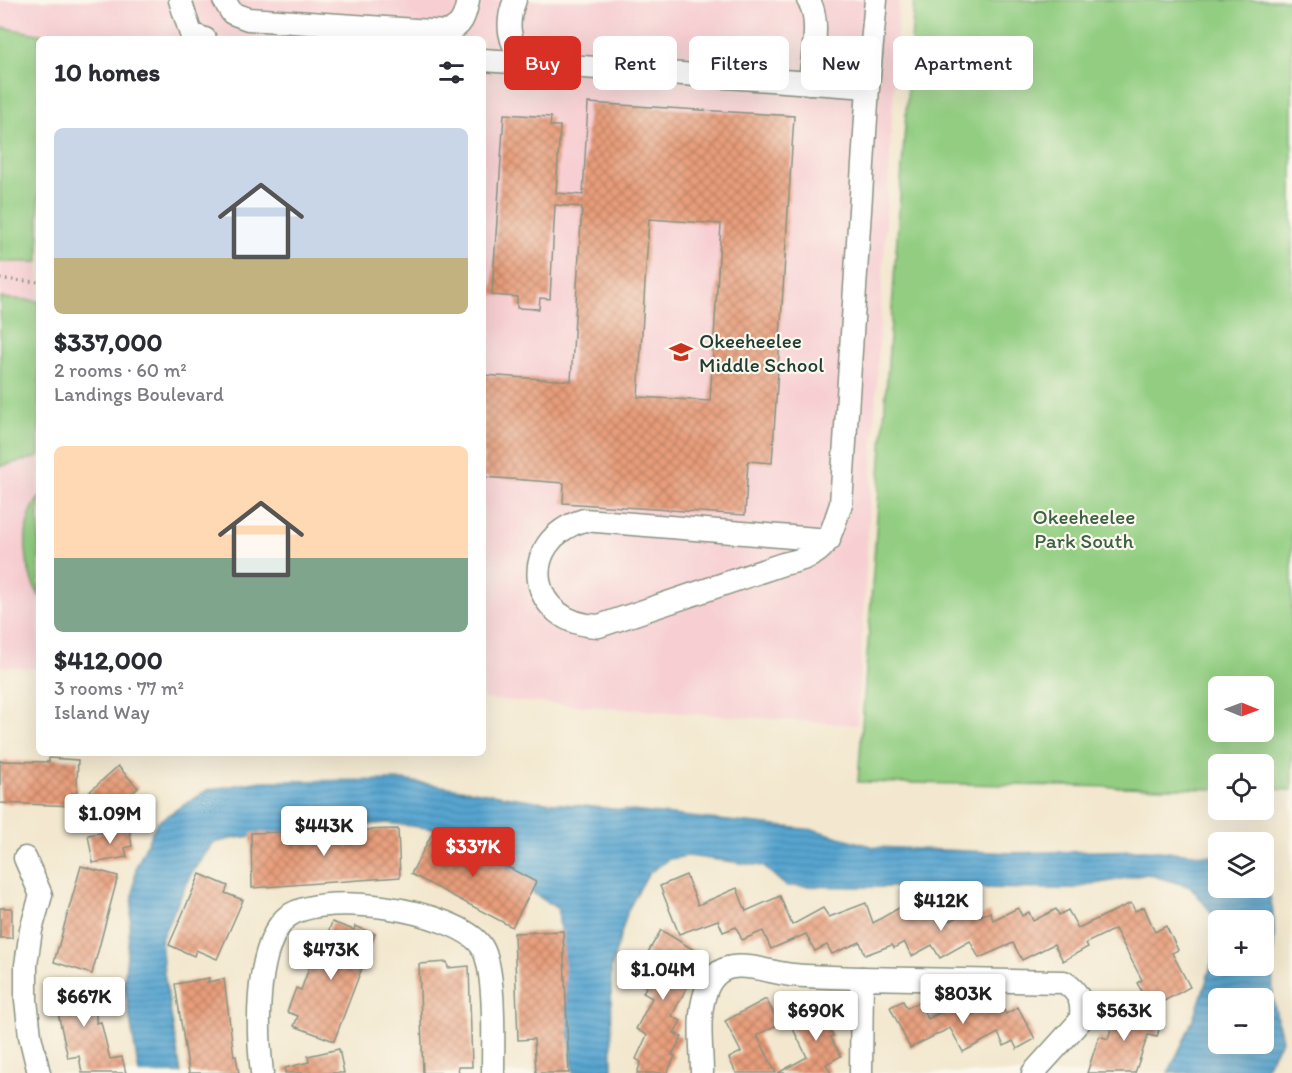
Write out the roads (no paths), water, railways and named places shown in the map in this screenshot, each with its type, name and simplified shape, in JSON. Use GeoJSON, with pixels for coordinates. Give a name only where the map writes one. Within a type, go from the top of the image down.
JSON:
{"type":"FeatureCollection","features":[{"type":"Feature","properties":{"kind":"street"},"geometry":{"type":"LineString","coordinates":[[180,0],[191,34],[197,36]]}},
{"type":"Feature","properties":{"kind":"street"},"geometry":{"type":"LineString","coordinates":[[224,0],[232,13],[248,19],[446,32],[459,26],[463,20],[468,0]]}},
{"type":"Feature","properties":{"kind":"street"},"geometry":{"type":"LineString","coordinates":[[509,36],[509,13],[515,0]]}},
{"type":"Feature","properties":{"kind":"street"},"geometry":{"type":"LineString","coordinates":[[808,0],[815,14],[815,36]]}},
{"type":"Feature","properties":{"kind":"street"},"geometry":{"type":"LineString","coordinates":[[873,36],[876,0]]}},
{"type":"Feature","properties":{"kind":"street"},"geometry":{"type":"LineString","coordinates":[[486,60],[504,62]]}},
{"type":"Feature","properties":{"kind":"street"},"geometry":{"type":"LineString","coordinates":[[581,67],[801,82]]}},
{"type":"Feature","properties":{"kind":"street"},"geometry":{"type":"LineString","coordinates":[[829,540],[584,520],[568,525],[554,534],[544,548],[539,564],[538,581],[553,611],[567,621],[583,626],[600,626],[783,564],[810,559],[829,540],[841,504],[868,90]]}},
{"type":"Feature","properties":{"kind":"street"},"geometry":{"type":"LineString","coordinates":[[25,858],[41,895],[31,930],[26,977],[30,1036],[39,1073]]}},
{"type":"Feature","properties":{"kind":"street"},"geometry":{"type":"LineString","coordinates":[[262,1073],[259,1017],[263,979],[277,930],[292,913],[303,909],[360,904],[412,912],[466,932],[475,938],[486,958],[490,980],[493,1073]]}},
{"type":"Feature","properties":{"kind":"street"},"geometry":{"type":"LineString","coordinates":[[702,1073],[704,1000],[709,985],[719,974],[739,965],[749,965],[787,974],[861,978],[1064,982],[1074,988],[1080,998],[1083,1010],[1080,1021],[1034,1073]]}},
{"type":"Feature","properties":{"kind":"street"},"geometry":{"type":"LineString","coordinates":[[861,978],[861,1073]]}},
{"type":"Feature","properties":{"kind":"water"},"geometry":{"type":"Polygon","coordinates":[[[403,780],[536,801],[815,830],[874,847],[1014,853],[1145,850],[1208,855],[1208,898],[1270,898],[1272,910],[1209,910],[1191,887],[1147,874],[1070,889],[786,886],[763,866],[688,856],[669,859],[648,874],[628,910],[611,968],[612,1073],[573,1073],[558,909],[436,829],[387,823],[235,838],[213,843],[191,874],[161,939],[164,973],[181,1073],[139,1073],[124,983],[136,867],[157,822],[207,790],[261,781],[403,780]]]}},
{"type":"Feature","properties":{"kind":"water"},"geometry":{"type":"Polygon","coordinates":[[[1208,976],[1272,976],[1273,988],[1208,988],[1208,1054],[1274,1054],[1262,1073],[1168,1073],[1208,976]]]}},
{"type":"Feature","properties":{"kind":"water"},"geometry":{"type":"Polygon","coordinates":[[[1274,1002],[1275,1011],[1282,1040],[1274,1053],[1274,1002]]]}},
{"type":"Feature","properties":{"kind":"place","name":"Okeeheelee Middle School"},"geometry":{"type":"Point","coordinates":[681,352]}},
{"type":"Feature","properties":{"kind":"park label","name":"Okeeheelee Park South"},"geometry":{"type":"Point","coordinates":[1084,528]}}]}
